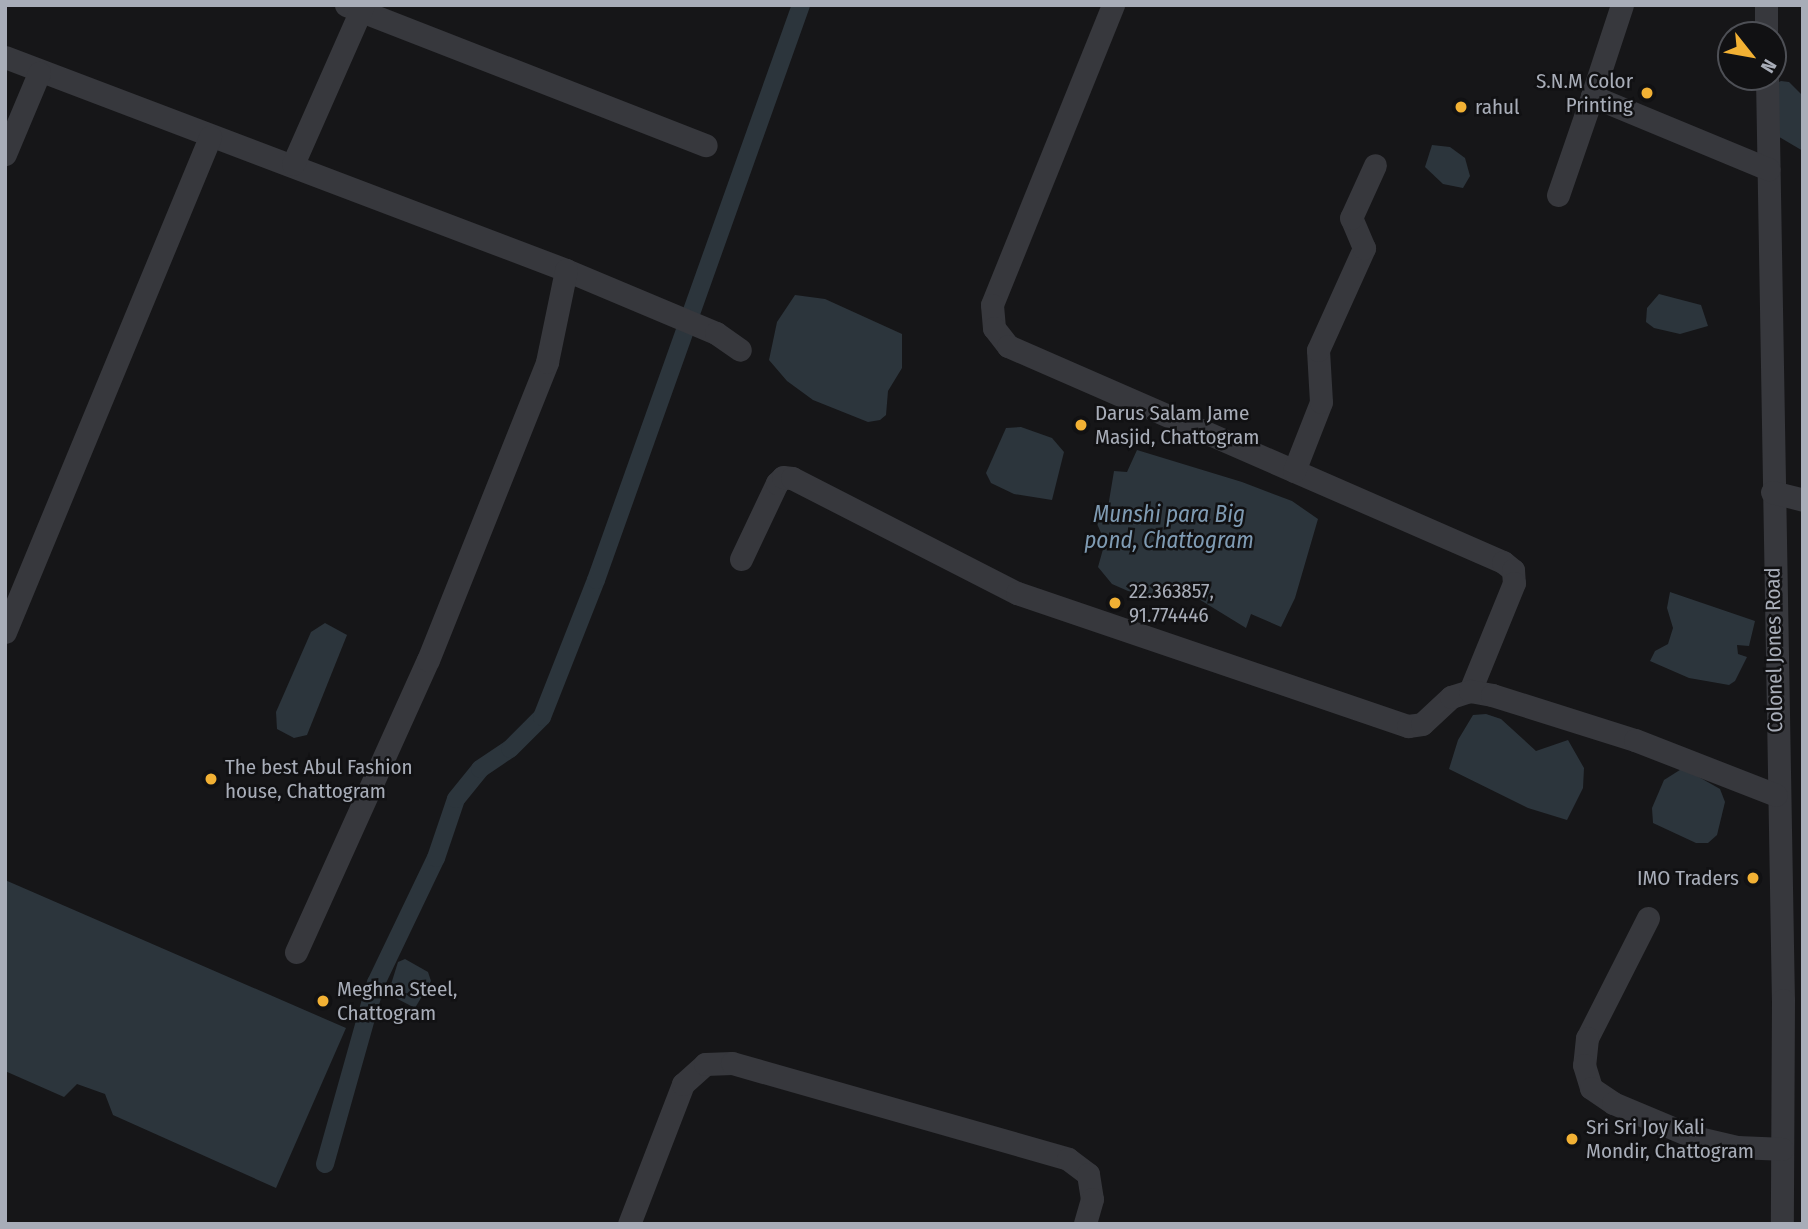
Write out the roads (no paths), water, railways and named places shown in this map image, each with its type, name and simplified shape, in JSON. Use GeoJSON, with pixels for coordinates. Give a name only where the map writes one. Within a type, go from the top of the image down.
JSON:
{"type":"FeatureCollection","features":[{"type":"Feature","properties":{"kind":"street"},"geometry":{"type":"LineString","coordinates":[[1113,5],[992,305],[993,328],[1008,346],[1513,570],[1514,583],[1470,691]]}},
{"type":"Feature","properties":{"kind":"street"},"geometry":{"type":"LineString","coordinates":[[1558,195],[1622,5]]}},
{"type":"Feature","properties":{"kind":"street"},"geometry":{"type":"LineString","coordinates":[[293,163],[357,7],[706,145]]}},
{"type":"Feature","properties":{"kind":"street"},"geometry":{"type":"LineString","coordinates":[[5,58],[210,137],[293,163],[566,270],[716,333],[740,350]]}},
{"type":"Feature","properties":{"kind":"street"},"geometry":{"type":"LineString","coordinates":[[5,154],[39,73]]}},
{"type":"Feature","properties":{"kind":"street","name":"Colonel Jones Road"},"geometry":{"type":"LineString","coordinates":[[1767,91],[1776,795],[1793,1004],[1782,1149],[1782,1224]]}},
{"type":"Feature","properties":{"kind":"street"},"geometry":{"type":"LineString","coordinates":[[1592,96],[1768,169]]}},
{"type":"Feature","properties":{"kind":"street"},"geometry":{"type":"LineString","coordinates":[[5,632],[210,137]]}},
{"type":"Feature","properties":{"kind":"street"},"geometry":{"type":"LineString","coordinates":[[1294,471],[1321,402],[1318,350],[1364,248],[1351,218],[1375,165]]}},
{"type":"Feature","properties":{"kind":"street"},"geometry":{"type":"LineString","coordinates":[[296,952],[428,660],[547,362],[566,270]]}},
{"type":"Feature","properties":{"kind":"street"},"geometry":{"type":"LineString","coordinates":[[741,559],[783,477],[911,536],[1017,593],[1409,726],[1422,724],[1451,697],[1470,691],[1635,740],[1776,795]]}},
{"type":"Feature","properties":{"kind":"street"},"geometry":{"type":"LineString","coordinates":[[1772,492],[1803,500]]}},
{"type":"Feature","properties":{"kind":"street"},"geometry":{"type":"LineString","coordinates":[[1648,918],[1587,1038],[1584,1065],[1591,1088],[1613,1103],[1694,1137],[1737,1147],[1782,1149]]}},
{"type":"Feature","properties":{"kind":"street"},"geometry":{"type":"LineString","coordinates":[[629,1224],[683,1084],[705,1064],[732,1063],[1068,1159],[1088,1174],[1093,1199],[1085,1224]]}},
{"type":"Feature","properties":{"kind":"water"},"geometry":{"type":"Polygon","coordinates":[[[1789,82],[1803,96],[1803,151],[1774,134],[1777,91],[1787,91],[1789,82]]]}},
{"type":"Feature","properties":{"kind":"water"},"geometry":{"type":"Polygon","coordinates":[[[1432,145],[1450,147],[1465,158],[1470,176],[1463,188],[1443,184],[1425,167],[1432,145]]]}},
{"type":"Feature","properties":{"kind":"water"},"geometry":{"type":"Polygon","coordinates":[[[1659,294],[1701,305],[1708,326],[1680,334],[1654,328],[1646,322],[1647,308],[1659,294]]]}},
{"type":"Feature","properties":{"kind":"water"},"geometry":{"type":"Polygon","coordinates":[[[795,295],[825,299],[902,334],[902,368],[888,391],[886,415],[880,420],[868,422],[813,400],[787,381],[769,360],[777,322],[795,295]]]}},
{"type":"Feature","properties":{"kind":"water"},"geometry":{"type":"Polygon","coordinates":[[[1021,427],[1052,438],[1064,452],[1052,500],[1014,494],[991,483],[986,473],[1006,428],[1021,427]]]}},
{"type":"Feature","properties":{"kind":"water","name":"Munshi para Big pond, Chattogram"},"geometry":{"type":"Polygon","coordinates":[[[1137,450],[1242,482],[1292,501],[1318,519],[1295,598],[1281,627],[1251,614],[1246,628],[1184,590],[1163,598],[1128,591],[1112,584],[1098,567],[1105,542],[1094,517],[1108,507],[1114,471],[1127,472],[1137,450]]]}},
{"type":"Feature","properties":{"kind":"water"},"geometry":{"type":"Polygon","coordinates":[[[1670,592],[1755,621],[1749,646],[1737,645],[1738,654],[1747,657],[1735,681],[1729,685],[1689,678],[1650,661],[1655,651],[1668,644],[1673,628],[1667,608],[1670,592]]]}},
{"type":"Feature","properties":{"kind":"water"},"geometry":{"type":"Polygon","coordinates":[[[325,623],[347,635],[307,735],[294,738],[277,729],[276,712],[311,632],[325,623]]]}},
{"type":"Feature","properties":{"kind":"water"},"geometry":{"type":"Polygon","coordinates":[[[1486,714],[1501,719],[1536,751],[1568,740],[1584,768],[1583,788],[1567,820],[1528,808],[1449,769],[1458,740],[1473,715],[1486,714]]]}},
{"type":"Feature","properties":{"kind":"water"},"geometry":{"type":"Polygon","coordinates":[[[1683,768],[1720,789],[1725,802],[1717,835],[1708,843],[1696,843],[1653,823],[1652,808],[1664,780],[1683,768]]]}},
{"type":"Feature","properties":{"kind":"water"},"geometry":{"type":"Polygon","coordinates":[[[5,880],[346,1028],[276,1188],[113,1115],[105,1094],[77,1084],[64,1097],[5,1071],[5,880]]]}},
{"type":"Feature","properties":{"kind":"water"},"geometry":{"type":"Polygon","coordinates":[[[405,959],[428,972],[431,981],[415,1008],[388,994],[398,962],[405,959]]]}},
{"type":"Feature","properties":{"kind":"waterway"},"geometry":{"type":"LineString","coordinates":[[325,1164],[376,983],[436,858],[456,799],[480,769],[510,749],[542,717],[596,580],[801,5]]}},
{"type":"Feature","properties":{"kind":"place","name":"S.N.M Color Printing"},"geometry":{"type":"Point","coordinates":[1647,93]}},
{"type":"Feature","properties":{"kind":"place","name":"rahul"},"geometry":{"type":"Point","coordinates":[1461,107]}},
{"type":"Feature","properties":{"kind":"place","name":"Darus Salam Jame Masjid, Chattogram"},"geometry":{"type":"Point","coordinates":[1081,425]}},
{"type":"Feature","properties":{"kind":"place","name":"22.363857, 91.774446"},"geometry":{"type":"Point","coordinates":[1115,603]}},
{"type":"Feature","properties":{"kind":"place","name":"The best Abul Fashion house, Chattogram"},"geometry":{"type":"Point","coordinates":[211,779]}},
{"type":"Feature","properties":{"kind":"place","name":"IMO Traders"},"geometry":{"type":"Point","coordinates":[1753,878]}},
{"type":"Feature","properties":{"kind":"place","name":"Meghna Steel, Chattogram"},"geometry":{"type":"Point","coordinates":[323,1001]}},
{"type":"Feature","properties":{"kind":"place","name":"Sri Sri Joy Kali Mondir, Chattogram"},"geometry":{"type":"Point","coordinates":[1572,1139]}}]}
